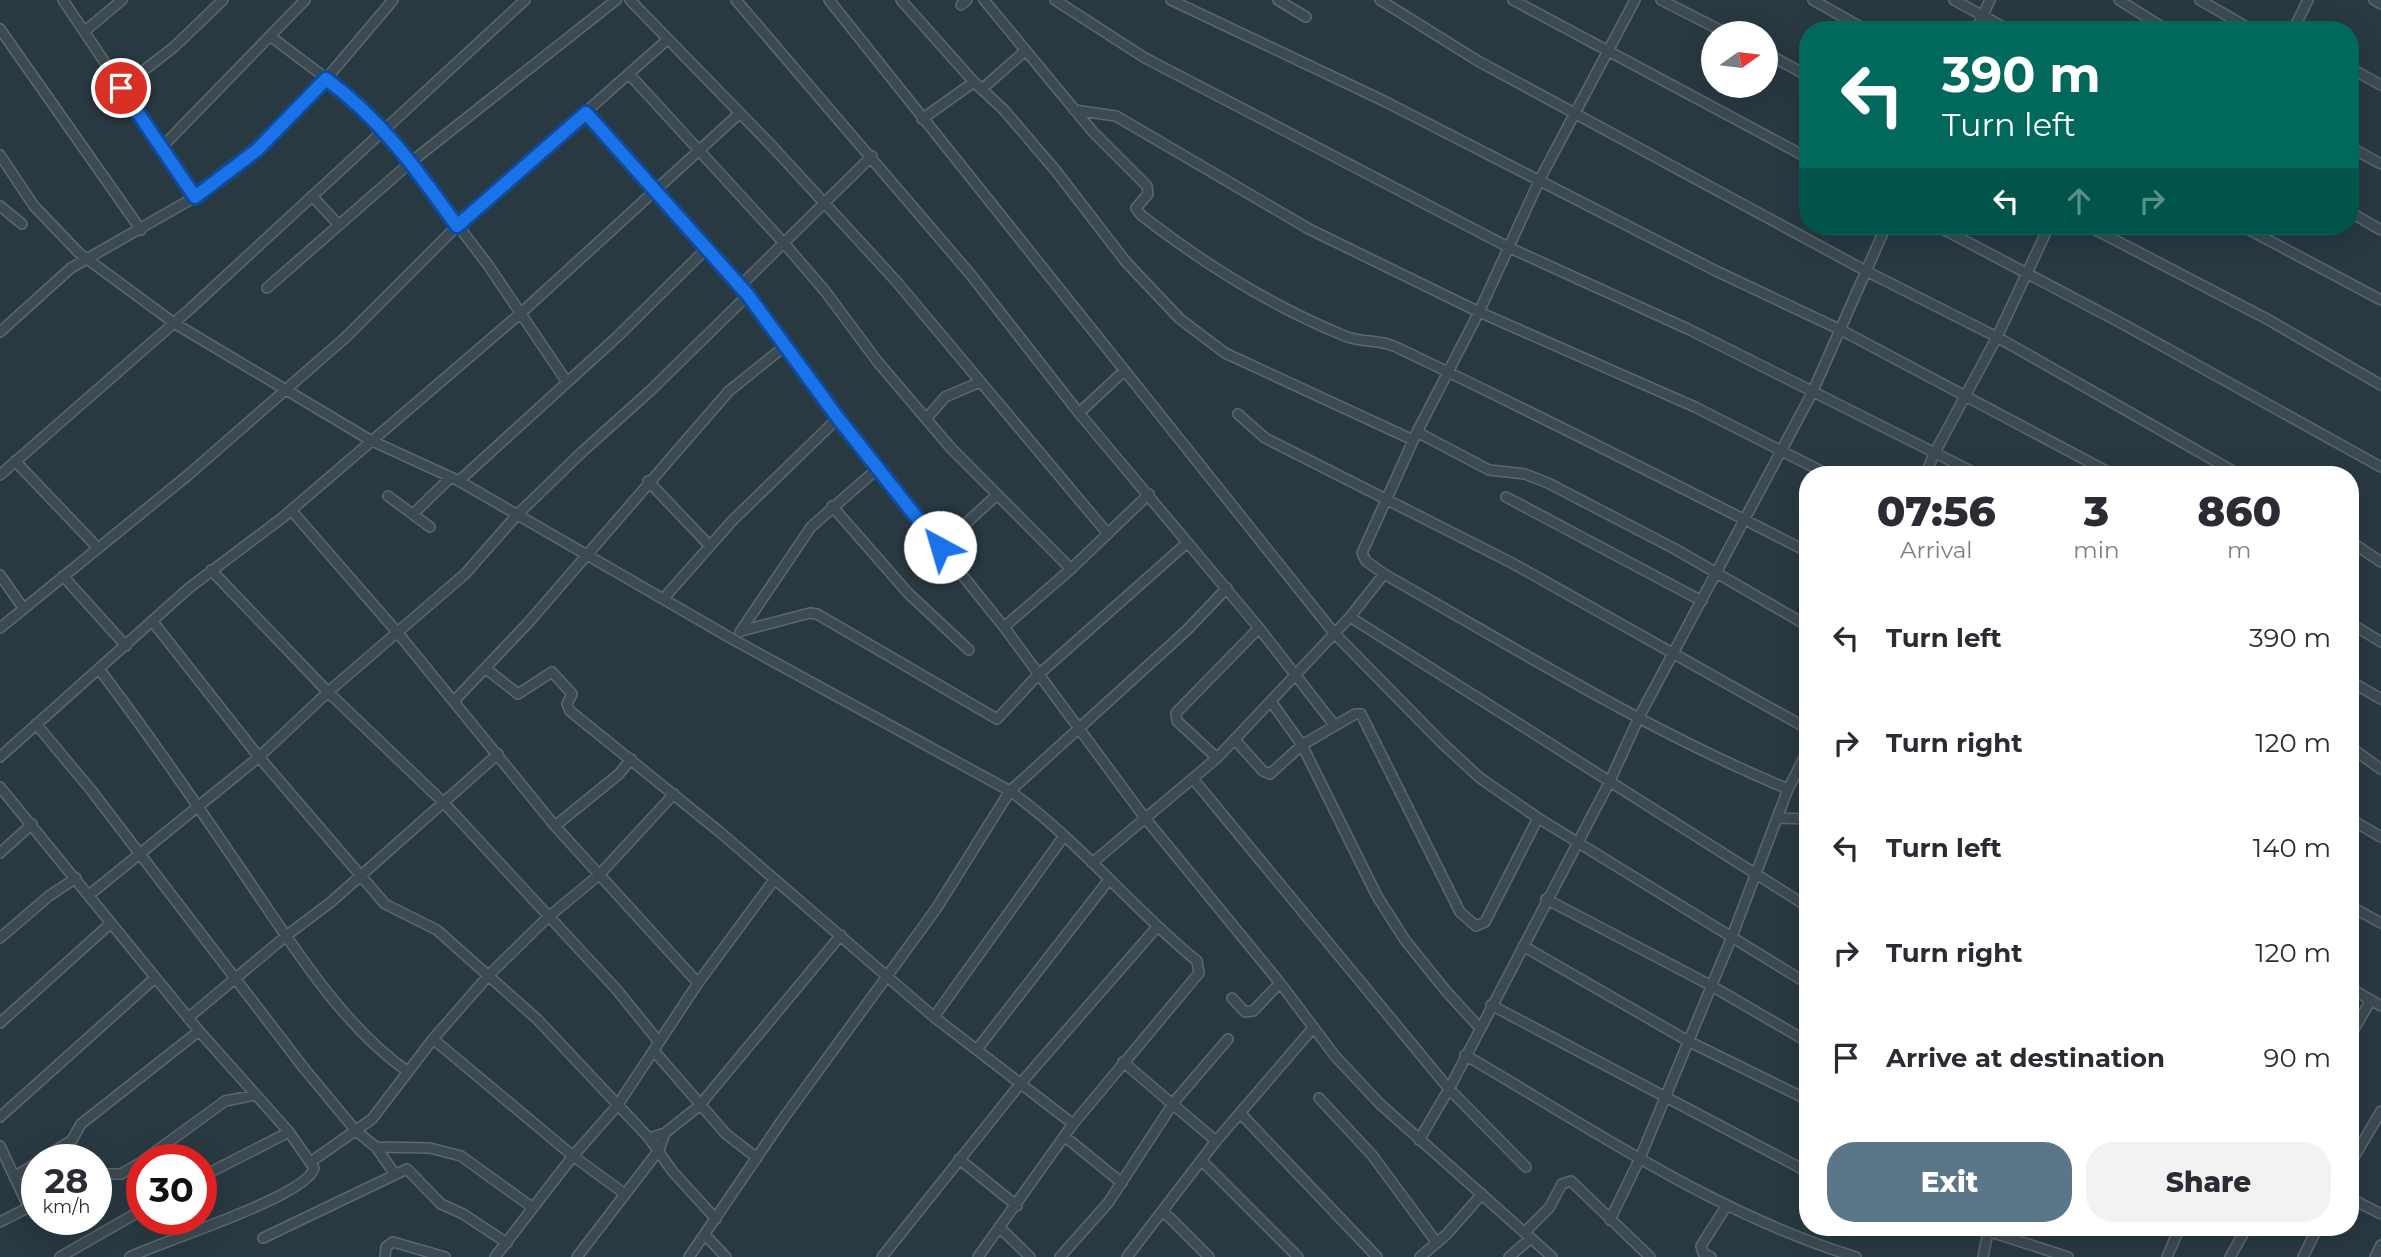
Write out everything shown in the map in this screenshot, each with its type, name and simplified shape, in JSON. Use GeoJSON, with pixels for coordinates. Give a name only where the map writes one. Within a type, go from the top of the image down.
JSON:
{"type":"FeatureCollection","features":[{"type":"Feature","properties":{"kind":"street"},"geometry":{"type":"LineString","coordinates":[[63,0],[195,197]]}},
{"type":"Feature","properties":{"kind":"street"},"geometry":{"type":"LineString","coordinates":[[85,31],[122,0]]}},
{"type":"Feature","properties":{"kind":"street"},"geometry":{"type":"LineString","coordinates":[[121,88],[174,47],[223,0]]}},
{"type":"Feature","properties":{"kind":"street"},"geometry":{"type":"LineString","coordinates":[[163,146],[305,0]]}},
{"type":"Feature","properties":{"kind":"street"},"geometry":{"type":"LineString","coordinates":[[0,332],[71,268],[195,197],[257,150],[326,79],[393,0]]}},
{"type":"Feature","properties":{"kind":"street"},"geometry":{"type":"LineString","coordinates":[[0,475],[174,323],[526,0]]}},
{"type":"Feature","properties":{"kind":"street"},"geometry":{"type":"LineString","coordinates":[[267,288],[411,162],[616,0]]}},
{"type":"Feature","properties":{"kind":"street"},"geometry":{"type":"LineString","coordinates":[[630,0],[740,113],[896,281],[1108,534]]}},
{"type":"Feature","properties":{"kind":"street"},"geometry":{"type":"LineString","coordinates":[[736,0],[872,156],[1079,412],[1259,628],[1335,726]]}},
{"type":"Feature","properties":{"kind":"street"},"geometry":{"type":"LineString","coordinates":[[829,0],[1334,634],[1441,743],[1480,778],[1538,818],[1799,979]]}},
{"type":"Feature","properties":{"kind":"street"},"geometry":{"type":"LineString","coordinates":[[901,0],[1056,171],[1126,262],[1180,319],[1234,358],[1484,468],[1535,477],[1675,549],[1715,575],[1799,621]]}},
{"type":"Feature","properties":{"kind":"street"},"geometry":{"type":"LineString","coordinates":[[984,0],[1074,110],[1147,186],[1149,192],[1138,205],[1138,212],[1177,244],[1222,274],[1315,322],[1353,339],[1386,342],[1653,471],[1799,547]]}},
{"type":"Feature","properties":{"kind":"street"},"geometry":{"type":"LineString","coordinates":[[1055,0],[1145,58],[1510,248],[1688,329],[1959,466]]}},
{"type":"Feature","properties":{"kind":"street"},"geometry":{"type":"LineString","coordinates":[[1171,0],[1540,178],[1716,271],[1841,330],[2097,466]]}},
{"type":"Feature","properties":{"kind":"street"},"geometry":{"type":"LineString","coordinates":[[1278,0],[1306,17]]}},
{"type":"Feature","properties":{"kind":"street"},"geometry":{"type":"LineString","coordinates":[[1380,0],[1478,61],[1799,235]]}},
{"type":"Feature","properties":{"kind":"street"},"geometry":{"type":"LineString","coordinates":[[1513,0],[1799,153]]}},
{"type":"Feature","properties":{"kind":"street"},"geometry":{"type":"LineString","coordinates":[[1635,0],[1540,178],[1510,248],[1449,374],[1415,436],[1362,553],[1366,561],[1384,575],[1639,717],[1727,763],[1788,789]]}},
{"type":"Feature","properties":{"kind":"street"},"geometry":{"type":"LineString","coordinates":[[1661,0],[1702,21]]}},
{"type":"Feature","properties":{"kind":"street"},"geometry":{"type":"LineString","coordinates":[[1813,0],[1851,21]]}},
{"type":"Feature","properties":{"kind":"street"},"geometry":{"type":"LineString","coordinates":[[1954,0],[1991,21]]}},
{"type":"Feature","properties":{"kind":"street"},"geometry":{"type":"LineString","coordinates":[[1981,21],[1990,0]]}},
{"type":"Feature","properties":{"kind":"street"},"geometry":{"type":"LineString","coordinates":[[2119,0],[2153,21]]}},
{"type":"Feature","properties":{"kind":"street"},"geometry":{"type":"LineString","coordinates":[[2200,0],[2236,21]]}},
{"type":"Feature","properties":{"kind":"street"},"geometry":{"type":"LineString","coordinates":[[2298,21],[2308,0]]}},
{"type":"Feature","properties":{"kind":"street"},"geometry":{"type":"LineString","coordinates":[[2374,0],[2381,4]]}},
{"type":"Feature","properties":{"kind":"street"},"geometry":{"type":"LineString","coordinates":[[0,29],[141,230]]}},
{"type":"Feature","properties":{"kind":"street"},"geometry":{"type":"LineString","coordinates":[[270,36],[355,100],[384,128],[521,313],[568,382]]}},
{"type":"Feature","properties":{"kind":"street"},"geometry":{"type":"LineString","coordinates":[[0,628],[187,476],[346,337],[457,226],[667,40]]}},
{"type":"Feature","properties":{"kind":"street"},"geometry":{"type":"LineString","coordinates":[[982,89],[1025,51]]}},
{"type":"Feature","properties":{"kind":"street"},"geometry":{"type":"LineString","coordinates":[[1778,60],[1799,71]]}},
{"type":"Feature","properties":{"kind":"street"},"geometry":{"type":"LineString","coordinates":[[2359,73],[2381,85]]}},
{"type":"Feature","properties":{"kind":"street"},"geometry":{"type":"LineString","coordinates":[[629,74],[783,243],[926,419],[1071,569]]}},
{"type":"Feature","properties":{"kind":"street"},"geometry":{"type":"LineString","coordinates":[[922,120],[974,82]]}},
{"type":"Feature","properties":{"kind":"street"},"geometry":{"type":"LineString","coordinates":[[1074,110],[1116,116],[1309,229],[1479,312],[1695,407],[1811,466]]}},
{"type":"Feature","properties":{"kind":"street"},"geometry":{"type":"LineString","coordinates":[[586,113],[656,188],[748,295],[877,469],[1004,627],[1145,818],[1356,1081],[1552,1257]]}},
{"type":"Feature","properties":{"kind":"street"},"geometry":{"type":"LineString","coordinates":[[0,757],[211,570],[291,510],[521,313],[740,113]]}},
{"type":"Feature","properties":{"kind":"street"},"geometry":{"type":"LineString","coordinates":[[2359,152],[2381,164]]}},
{"type":"Feature","properties":{"kind":"street"},"geometry":{"type":"LineString","coordinates":[[0,155],[34,206],[87,258],[174,323],[370,440],[455,479],[734,640],[1010,791],[1064,836],[1108,881],[1197,961],[1200,970],[1073,1124],[978,1257]]}},
{"type":"Feature","properties":{"kind":"street"},"geometry":{"type":"LineString","coordinates":[[740,286],[872,156]]}},
{"type":"Feature","properties":{"kind":"street"},"geometry":{"type":"LineString","coordinates":[[312,197],[339,225]]}},
{"type":"Feature","properties":{"kind":"street"},"geometry":{"type":"LineString","coordinates":[[0,206],[22,224]]}},
{"type":"Feature","properties":{"kind":"street"},"geometry":{"type":"LineString","coordinates":[[2359,217],[2381,230]]}},
{"type":"Feature","properties":{"kind":"street"},"geometry":{"type":"LineString","coordinates":[[1799,235],[1997,337],[2224,466]]}},
{"type":"Feature","properties":{"kind":"street"},"geometry":{"type":"LineString","coordinates":[[1419,1140],[1449,1089],[1479,1027],[1609,783],[1639,717],[1812,393],[1882,235]]}},
{"type":"Feature","properties":{"kind":"street"},"geometry":{"type":"LineString","coordinates":[[1954,235],[2381,467]]}},
{"type":"Feature","properties":{"kind":"street"},"geometry":{"type":"LineString","coordinates":[[1929,466],[1997,337],[2045,235]]}},
{"type":"Feature","properties":{"kind":"street"},"geometry":{"type":"LineString","coordinates":[[2105,235],[2267,319],[2381,385]]}},
{"type":"Feature","properties":{"kind":"street"},"geometry":{"type":"LineString","coordinates":[[2259,235],[2381,300]]}},
{"type":"Feature","properties":{"kind":"street"},"geometry":{"type":"LineString","coordinates":[[413,514],[568,382],[708,247]]}},
{"type":"Feature","properties":{"kind":"street"},"geometry":{"type":"LineString","coordinates":[[89,895],[259,757],[328,692],[466,574],[517,516],[748,295]]}},
{"type":"Feature","properties":{"kind":"street"},"geometry":{"type":"LineString","coordinates":[[454,701],[587,555],[648,481],[729,391],[786,346]]}},
{"type":"Feature","properties":{"kind":"street"},"geometry":{"type":"LineString","coordinates":[[1079,412],[1124,371]]}},
{"type":"Feature","properties":{"kind":"street"},"geometry":{"type":"LineString","coordinates":[[926,419],[945,397],[980,382]]}},
{"type":"Feature","properties":{"kind":"street"},"geometry":{"type":"LineString","coordinates":[[1238,414],[1265,438],[1512,564],[1799,724]]}},
{"type":"Feature","properties":{"kind":"street"},"geometry":{"type":"LineString","coordinates":[[664,598],[710,546],[838,418]]}},
{"type":"Feature","properties":{"kind":"street"},"geometry":{"type":"LineString","coordinates":[[15,461],[97,547]]}},
{"type":"Feature","properties":{"kind":"street"},"geometry":{"type":"LineString","coordinates":[[734,640],[798,543],[832,506],[877,469]]}},
{"type":"Feature","properties":{"kind":"street"},"geometry":{"type":"LineString","coordinates":[[648,481],[710,546]]}},
{"type":"Feature","properties":{"kind":"street"},"geometry":{"type":"LineString","coordinates":[[1004,627],[1071,569],[1149,494]]}},
{"type":"Feature","properties":{"kind":"street"},"geometry":{"type":"LineString","coordinates":[[940,547],[997,495]]}},
{"type":"Feature","properties":{"kind":"street"},"geometry":{"type":"LineString","coordinates":[[388,496],[429,527]]}},
{"type":"Feature","properties":{"kind":"street"},"geometry":{"type":"LineString","coordinates":[[1506,497],[1702,601]]}},
{"type":"Feature","properties":{"kind":"street"},"geometry":{"type":"LineString","coordinates":[[832,506],[908,593],[969,650]]}},
{"type":"Feature","properties":{"kind":"street"},"geometry":{"type":"LineString","coordinates":[[291,510],[397,632],[555,826],[698,983]]}},
{"type":"Feature","properties":{"kind":"street"},"geometry":{"type":"LineString","coordinates":[[741,631],[803,614],[817,614],[935,680],[993,718],[1000,717],[1038,675],[1187,543]]}},
{"type":"Feature","properties":{"kind":"street"},"geometry":{"type":"LineString","coordinates":[[2359,547],[2381,562]]}},
{"type":"Feature","properties":{"kind":"street"},"geometry":{"type":"LineString","coordinates":[[211,570],[328,692],[443,802],[617,990],[659,1042]]}},
{"type":"Feature","properties":{"kind":"street"},"geometry":{"type":"LineString","coordinates":[[0,575],[24,609]]}},
{"type":"Feature","properties":{"kind":"street"},"geometry":{"type":"LineString","coordinates":[[1092,863],[1217,758],[1296,677],[1384,575]]}},
{"type":"Feature","properties":{"kind":"street"},"geometry":{"type":"LineString","coordinates":[[63,576],[126,646]]}},
{"type":"Feature","properties":{"kind":"street"},"geometry":{"type":"LineString","coordinates":[[689,1257],[886,975],[936,909],[1010,791],[1188,630],[1227,589]]}},
{"type":"Feature","properties":{"kind":"street"},"geometry":{"type":"LineString","coordinates":[[1349,617],[1753,875],[1799,901]]}},
{"type":"Feature","properties":{"kind":"street"},"geometry":{"type":"LineString","coordinates":[[153,622],[259,757],[388,908],[437,930],[537,1019],[649,1138],[673,1172],[716,1219]]}},
{"type":"Feature","properties":{"kind":"street"},"geometry":{"type":"LineString","coordinates":[[1217,758],[1177,721],[1176,713],[1259,628]]}},
{"type":"Feature","properties":{"kind":"street"},"geometry":{"type":"LineString","coordinates":[[2359,629],[2381,642]]}},
{"type":"Feature","properties":{"kind":"street"},"geometry":{"type":"LineString","coordinates":[[485,668],[518,694],[552,672],[572,694],[568,709],[674,794],[934,1017],[978,1048],[1073,1124]]}},
{"type":"Feature","properties":{"kind":"street"},"geometry":{"type":"LineString","coordinates":[[99,669],[198,806],[286,936],[371,1045],[407,1071]]}},
{"type":"Feature","properties":{"kind":"street"},"geometry":{"type":"LineString","coordinates":[[2359,686],[2381,699]]}},
{"type":"Feature","properties":{"kind":"street"},"geometry":{"type":"LineString","coordinates":[[1272,703],[1302,745],[1391,918],[1446,991],[1479,1027]]}},
{"type":"Feature","properties":{"kind":"street"},"geometry":{"type":"LineString","coordinates":[[1235,740],[1267,775],[1275,771],[1302,745],[1355,714],[1361,714],[1461,912],[1475,926],[1485,922],[1538,818]]}},
{"type":"Feature","properties":{"kind":"street"},"geometry":{"type":"LineString","coordinates":[[36,724],[140,854],[234,979],[356,1131],[376,1147],[394,1173]]}},
{"type":"Feature","properties":{"kind":"street"},"geometry":{"type":"LineString","coordinates":[[2359,753],[2381,769]]}},
{"type":"Feature","properties":{"kind":"street"},"geometry":{"type":"LineString","coordinates":[[188,1018],[331,902],[498,754]]}},
{"type":"Feature","properties":{"kind":"street"},"geometry":{"type":"LineString","coordinates":[[555,826],[600,791],[631,759]]}},
{"type":"Feature","properties":{"kind":"street"},"geometry":{"type":"LineString","coordinates":[[1610,1220],[1640,1158],[1799,768]]}},
{"type":"Feature","properties":{"kind":"street"},"geometry":{"type":"LineString","coordinates":[[1194,780],[1449,1089],[1526,1167]]}},
{"type":"Feature","properties":{"kind":"street"},"geometry":{"type":"LineString","coordinates":[[0,787],[76,877],[188,1018],[289,1132],[312,1161],[314,1168],[312,1175],[285,1194],[130,1257]]}},
{"type":"Feature","properties":{"kind":"street"},"geometry":{"type":"LineString","coordinates":[[312,1161],[372,1119],[433,1038],[489,975],[548,918],[599,875],[674,794]]}},
{"type":"Feature","properties":{"kind":"street"},"geometry":{"type":"LineString","coordinates":[[1777,818],[1799,819]]}},
{"type":"Feature","properties":{"kind":"street"},"geometry":{"type":"LineString","coordinates":[[0,853],[32,824]]}},
{"type":"Feature","properties":{"kind":"street"},"geometry":{"type":"LineString","coordinates":[[2359,824],[2381,837]]}},
{"type":"Feature","properties":{"kind":"street"},"geometry":{"type":"LineString","coordinates":[[934,1017],[1064,836]]}},
{"type":"Feature","properties":{"kind":"street"},"geometry":{"type":"LineString","coordinates":[[0,938],[76,877]]}},
{"type":"Feature","properties":{"kind":"street"},"geometry":{"type":"LineString","coordinates":[[495,1257],[573,1156],[617,1106],[698,983],[774,880]]}},
{"type":"Feature","properties":{"kind":"street"},"geometry":{"type":"LineString","coordinates":[[978,1048],[1108,881]]}},
{"type":"Feature","properties":{"kind":"street"},"geometry":{"type":"LineString","coordinates":[[1546,899],[1710,985],[1799,1037]]}},
{"type":"Feature","properties":{"kind":"street"},"geometry":{"type":"LineString","coordinates":[[2359,911],[2381,923]]}},
{"type":"Feature","properties":{"kind":"street"},"geometry":{"type":"LineString","coordinates":[[0,1023],[111,923]]}},
{"type":"Feature","properties":{"kind":"street"},"geometry":{"type":"LineString","coordinates":[[881,1257],[1021,1083],[1157,927]]}},
{"type":"Feature","properties":{"kind":"street"},"geometry":{"type":"LineString","coordinates":[[649,1138],[666,1133],[699,1105],[841,935]]}},
{"type":"Feature","properties":{"kind":"street"},"geometry":{"type":"LineString","coordinates":[[1522,946],[1688,1041],[1799,1096]]}},
{"type":"Feature","properties":{"kind":"street"},"geometry":{"type":"LineString","coordinates":[[0,1117],[155,978]]}},
{"type":"Feature","properties":{"kind":"street"},"geometry":{"type":"LineString","coordinates":[[1233,998],[1245,1012],[1252,1011],[1280,983]]}},
{"type":"Feature","properties":{"kind":"street"},"geometry":{"type":"LineString","coordinates":[[2359,993],[2381,1006]]}},
{"type":"Feature","properties":{"kind":"street"},"geometry":{"type":"LineString","coordinates":[[2359,1021],[2371,1000]]}},
{"type":"Feature","properties":{"kind":"street"},"geometry":{"type":"LineString","coordinates":[[1491,1005],[1799,1167]]}},
{"type":"Feature","properties":{"kind":"street"},"geometry":{"type":"LineString","coordinates":[[1129,1256],[1216,1141],[1313,1028]]}},
{"type":"Feature","properties":{"kind":"street"},"geometry":{"type":"LineString","coordinates":[[66,1144],[72,1140],[81,1124],[199,1031]]}},
{"type":"Feature","properties":{"kind":"street"},"geometry":{"type":"LineString","coordinates":[[433,1038],[573,1156],[625,1194]]}},
{"type":"Feature","properties":{"kind":"street"},"geometry":{"type":"LineString","coordinates":[[1060,1257],[1122,1184],[1174,1102],[1228,1039]]}},
{"type":"Feature","properties":{"kind":"street"},"geometry":{"type":"LineString","coordinates":[[654,1051],[733,1142],[757,1158]]}},
{"type":"Feature","properties":{"kind":"street"},"geometry":{"type":"LineString","coordinates":[[1465,1055],[1640,1158],[1727,1205],[1820,1246],[1856,1257]]}},
{"type":"Feature","properties":{"kind":"street"},"geometry":{"type":"LineString","coordinates":[[1123,1062],[1174,1102],[1216,1141]]}},
{"type":"Feature","properties":{"kind":"street"},"geometry":{"type":"LineString","coordinates":[[166,1144],[225,1101],[256,1095]]}},
{"type":"Feature","properties":{"kind":"street"},"geometry":{"type":"LineString","coordinates":[[1319,1098],[1378,1163],[1437,1243]]}},
{"type":"Feature","properties":{"kind":"street"},"geometry":{"type":"LineString","coordinates":[[2359,1149],[2381,1111]]}},
{"type":"Feature","properties":{"kind":"street"},"geometry":{"type":"LineString","coordinates":[[1241,1114],[1377,1257]]}},
{"type":"Feature","properties":{"kind":"street"},"geometry":{"type":"LineString","coordinates":[[217,1169],[289,1132]]}},
{"type":"Feature","properties":{"kind":"street"},"geometry":{"type":"LineString","coordinates":[[577,1257],[659,1150],[666,1133]]}},
{"type":"Feature","properties":{"kind":"street"},"geometry":{"type":"LineString","coordinates":[[1065,1136],[1122,1184]]}},
{"type":"Feature","properties":{"kind":"street"},"geometry":{"type":"LineString","coordinates":[[0,1146],[21,1187]]}},
{"type":"Feature","properties":{"kind":"street"},"geometry":{"type":"LineString","coordinates":[[376,1147],[448,1151],[461,1156],[533,1208]]}},
{"type":"Feature","properties":{"kind":"street"},"geometry":{"type":"LineString","coordinates":[[959,1159],[1017,1206]]}},
{"type":"Feature","properties":{"kind":"street"},"geometry":{"type":"LineString","coordinates":[[1202,1160],[1298,1257]]}},
{"type":"Feature","properties":{"kind":"street"},"geometry":{"type":"LineString","coordinates":[[263,1238],[394,1173],[409,1170],[440,1204],[463,1214],[507,1243]]}},
{"type":"Feature","properties":{"kind":"street"},"geometry":{"type":"LineString","coordinates":[[14,1177],[21,1172]]}},
{"type":"Feature","properties":{"kind":"street"},"geometry":{"type":"LineString","coordinates":[[1509,1257],[1549,1208],[1562,1184],[1567,1181],[1650,1257]]}},
{"type":"Feature","properties":{"kind":"street"},"geometry":{"type":"LineString","coordinates":[[1420,1257],[1437,1243],[1482,1194]]}},
{"type":"Feature","properties":{"kind":"street"},"geometry":{"type":"LineString","coordinates":[[2359,1203],[2381,1214]]}},
{"type":"Feature","properties":{"kind":"street"},"geometry":{"type":"LineString","coordinates":[[1712,1257],[1703,1253],[1701,1246],[1727,1205]]}},
{"type":"Feature","properties":{"kind":"street"},"geometry":{"type":"LineString","coordinates":[[0,1222],[21,1211]]}},
{"type":"Feature","properties":{"kind":"street"},"geometry":{"type":"LineString","coordinates":[[1164,1212],[1209,1257]]}},
{"type":"Feature","properties":{"kind":"street"},"geometry":{"type":"LineString","coordinates":[[60,1257],[126,1219]]}},
{"type":"Feature","properties":{"kind":"street"},"geometry":{"type":"LineString","coordinates":[[999,1227],[1030,1257]]}},
{"type":"Feature","properties":{"kind":"street"},"geometry":{"type":"LineString","coordinates":[[705,1235],[726,1257]]}},
{"type":"Feature","properties":{"kind":"street"},"geometry":{"type":"LineString","coordinates":[[1983,1257],[1987,1236]]}},
{"type":"Feature","properties":{"kind":"street"},"geometry":{"type":"LineString","coordinates":[[2010,1236],[2068,1257]]}},
{"type":"Feature","properties":{"kind":"street"},"geometry":{"type":"LineString","coordinates":[[2167,1257],[2176,1236]]}},
{"type":"Feature","properties":{"kind":"street"},"geometry":{"type":"LineString","coordinates":[[2230,1257],[2242,1236]]}},
{"type":"Feature","properties":{"kind":"street"},"geometry":{"type":"LineString","coordinates":[[2302,1257],[2313,1236]]}},
{"type":"Feature","properties":{"kind":"street"},"geometry":{"type":"LineString","coordinates":[[385,1257],[386,1247],[393,1242],[445,1257]]}},
{"type":"Feature","properties":{"kind":"street"},"geometry":{"type":"LineString","coordinates":[[2375,1257],[2381,1245]]}},
{"type":"Feature","properties":{"kind":"route"},"geometry":{"type":"LineString","coordinates":[[121,88],[163,146],[195,197],[257,150],[326,79],[355,100],[384,128],[457,226],[586,113],[656,188],[748,295],[838,418],[940,547]]}}]}
